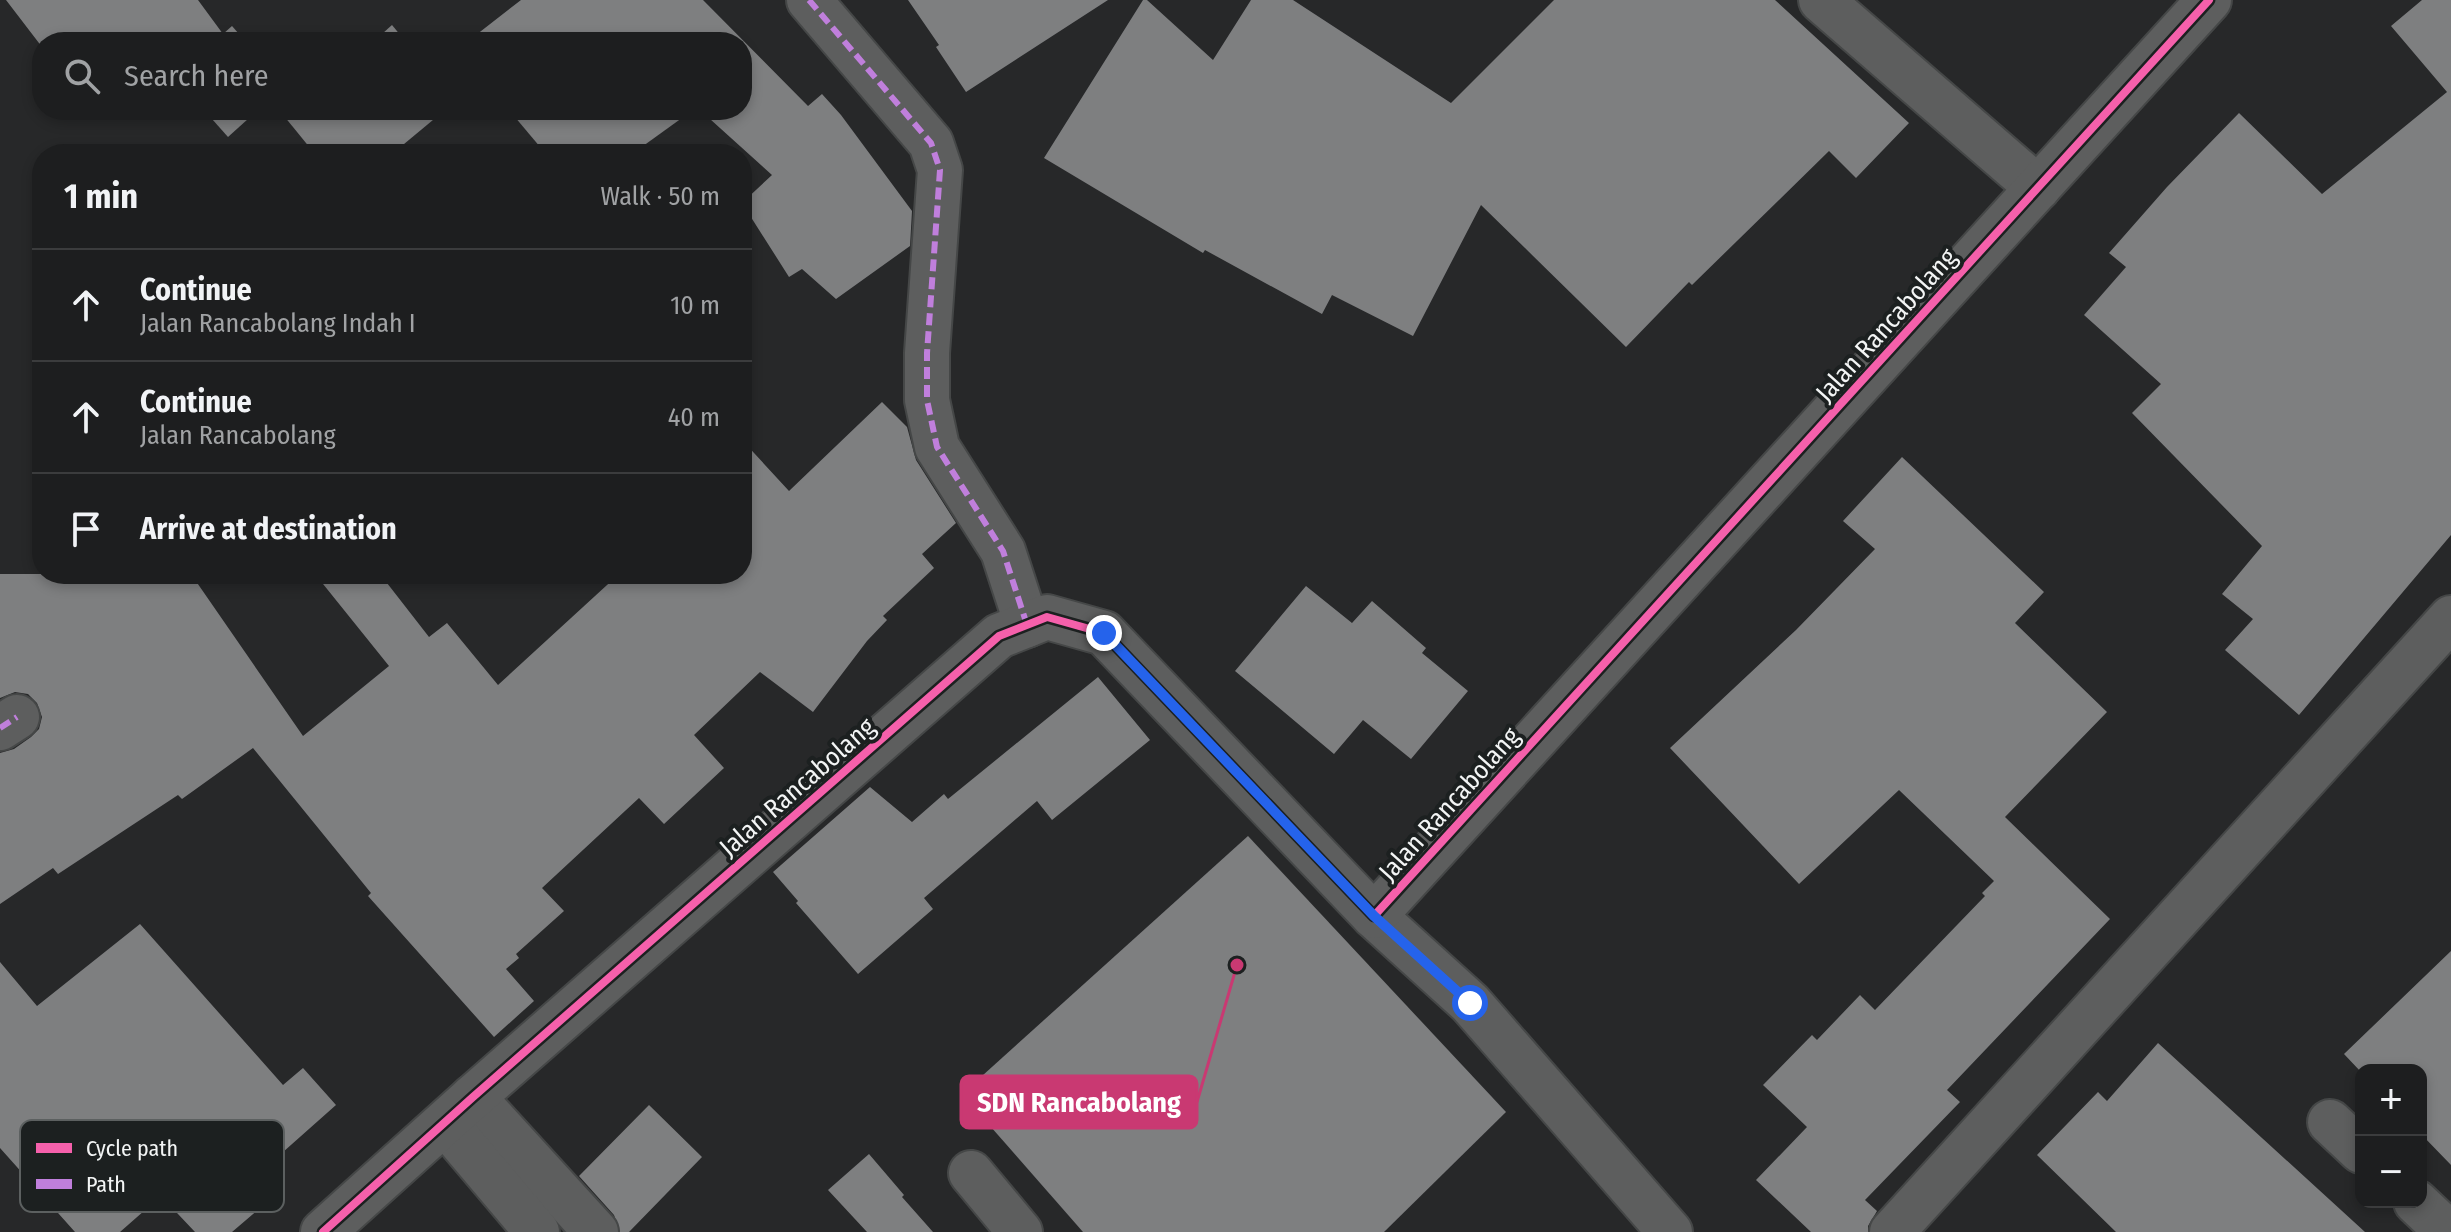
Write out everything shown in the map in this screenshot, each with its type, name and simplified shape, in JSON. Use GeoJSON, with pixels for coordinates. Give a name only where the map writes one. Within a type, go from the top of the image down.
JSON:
{"type":"FeatureCollection","features":[{"type":"Feature","properties":{"kind":"street"},"geometry":{"type":"LineString","coordinates":[[809,0],[931,143],[940,170],[927,353],[927,400],[937,447],[1003,551],[1027,625]]}},
{"type":"Feature","properties":{"kind":"street"},"geometry":{"type":"LineString","coordinates":[[1821,0],[2038,188]]}},
{"type":"Feature","properties":{"kind":"street","name":"Jalan Rancabolang"},"geometry":{"type":"LineString","coordinates":[[323,1232],[999,636],[1047,617],[1104,633],[1374,916],[2209,0]]}},
{"type":"Feature","properties":{"kind":"street"},"geometry":{"type":"LineString","coordinates":[[1892,1232],[2451,618]]}},
{"type":"Feature","properties":{"kind":"street"},"geometry":{"type":"LineString","coordinates":[[1374,916],[1470,1003],[1670,1232]]}},
{"type":"Feature","properties":{"kind":"street"},"geometry":{"type":"LineString","coordinates":[[459,1110],[537,1232]]}},
{"type":"Feature","properties":{"kind":"street"},"geometry":{"type":"LineString","coordinates":[[459,1110],[596,1232]]}},
{"type":"Feature","properties":{"kind":"street"},"geometry":{"type":"LineString","coordinates":[[971,1173],[1020,1232]]}},
{"type":"Feature","properties":{"kind":"street"},"geometry":{"type":"LineString","coordinates":[[2422,1208],[2448,1232]]}},
{"type":"Feature","properties":{"kind":"building"},"geometry":{"type":"Polygon","coordinates":[[[6,0],[198,0],[222,32],[32,32],[6,0]]]}},
{"type":"Feature","properties":{"kind":"building"},"geometry":{"type":"Polygon","coordinates":[[[521,0],[703,0],[735,32],[480,32],[521,0]]]}},
{"type":"Feature","properties":{"kind":"building"},"geometry":{"type":"Polygon","coordinates":[[[908,0],[1108,0],[966,92],[908,0]]]}},
{"type":"Feature","properties":{"kind":"building"},"geometry":{"type":"Polygon","coordinates":[[[1143,0],[1147,0],[1213,60],[1251,0],[1293,0],[1451,103],[1554,0],[1775,0],[1909,123],[1856,178],[1829,151],[1692,285],[1689,282],[1626,347],[1481,205],[1413,336],[1332,295],[1322,314],[1205,250],[1203,253],[1044,158],[1143,0]]]}},
{"type":"Feature","properties":{"kind":"building"},"geometry":{"type":"Polygon","coordinates":[[[2422,0],[2451,0],[2451,535],[2299,715],[2225,650],[2253,619],[2222,594],[2262,546],[2132,413],[2161,384],[2084,315],[2126,267],[2109,253],[2167,187],[2239,113],[2322,194],[2447,92],[2391,26],[2422,0]]]}},
{"type":"Feature","properties":{"kind":"building"},"geometry":{"type":"Polygon","coordinates":[[[392,25],[398,32],[384,32],[392,25]]]}},
{"type":"Feature","properties":{"kind":"building"},"geometry":{"type":"Polygon","coordinates":[[[752,49],[808,106],[822,94],[841,115],[912,211],[910,246],[836,299],[802,269],[789,277],[752,219],[752,194],[772,175],[752,157],[752,144],[738,144],[711,120],[752,120],[752,49]]]}},
{"type":"Feature","properties":{"kind":"building"},"geometry":{"type":"Polygon","coordinates":[[[213,120],[247,120],[228,137],[213,120]]]}},
{"type":"Feature","properties":{"kind":"building"},"geometry":{"type":"Polygon","coordinates":[[[287,120],[433,120],[404,144],[307,144],[287,120]]]}},
{"type":"Feature","properties":{"kind":"building"},"geometry":{"type":"Polygon","coordinates":[[[517,120],[679,120],[646,144],[538,144],[517,120]]]}},
{"type":"Feature","properties":{"kind":"building"},"geometry":{"type":"Polygon","coordinates":[[[882,402],[907,427],[916,460],[956,523],[922,554],[934,568],[883,616],[887,620],[867,641],[813,712],[760,672],[694,735],[724,768],[664,824],[639,798],[542,888],[564,911],[516,954],[519,958],[506,969],[534,1001],[494,1037],[368,896],[371,893],[253,748],[182,799],[178,795],[58,874],[53,868],[0,904],[0,753],[14,749],[31,737],[39,729],[42,717],[37,703],[28,694],[15,692],[0,698],[0,574],[32,574],[32,584],[198,584],[303,736],[389,666],[323,584],[388,584],[429,637],[447,623],[498,685],[608,584],[752,584],[752,451],[789,491],[882,402]]]}},
{"type":"Feature","properties":{"kind":"building"},"geometry":{"type":"Polygon","coordinates":[[[1902,457],[2044,592],[2015,623],[2107,712],[2005,817],[2110,919],[1947,1090],[1960,1102],[1865,1200],[1877,1211],[1868,1232],[1811,1232],[1756,1180],[1807,1127],[1763,1085],[1812,1035],[1817,1040],[1860,995],[1875,1010],[1985,896],[1982,893],[1994,881],[1899,790],[1799,884],[1670,748],[1796,630],[1875,549],[1843,521],[1902,457]]]}},
{"type":"Feature","properties":{"kind":"building"},"geometry":{"type":"Polygon","coordinates":[[[1306,586],[1352,623],[1372,601],[1426,648],[1422,653],[1468,691],[1411,759],[1363,720],[1334,754],[1235,671],[1306,586]]]}},
{"type":"Feature","properties":{"kind":"building"},"geometry":{"type":"Polygon","coordinates":[[[1098,677],[1150,740],[1052,820],[1037,801],[924,898],[933,909],[858,974],[773,872],[870,787],[912,822],[944,794],[948,799],[1098,677]]]}},
{"type":"Feature","properties":{"kind":"building"},"geometry":{"type":"Polygon","coordinates":[[[1248,836],[1506,1112],[1384,1232],[1083,1232],[962,1094],[1248,836]]]}},
{"type":"Feature","properties":{"kind":"building"},"geometry":{"type":"Polygon","coordinates":[[[140,924],[283,1085],[303,1068],[336,1105],[284,1151],[284,1120],[20,1120],[20,1170],[0,1148],[0,962],[37,1006],[140,924]]]}},
{"type":"Feature","properties":{"kind":"building"},"geometry":{"type":"Polygon","coordinates":[[[2451,951],[2451,1165],[2427,1140],[2427,1064],[2355,1066],[2344,1054],[2451,951]]]}},
{"type":"Feature","properties":{"kind":"building"},"geometry":{"type":"Polygon","coordinates":[[[2158,1043],[2365,1232],[2116,1232],[2037,1155],[2098,1092],[2107,1101],[2158,1043]]]}},
{"type":"Feature","properties":{"kind":"building"},"geometry":{"type":"Polygon","coordinates":[[[649,1105],[702,1157],[629,1232],[620,1232],[614,1215],[579,1176],[649,1105]]]}},
{"type":"Feature","properties":{"kind":"building"},"geometry":{"type":"Polygon","coordinates":[[[869,1154],[933,1232],[867,1232],[828,1190],[869,1154]]]}},
{"type":"Feature","properties":{"kind":"building"},"geometry":{"type":"Polygon","coordinates":[[[57,1212],[143,1212],[120,1232],[75,1232],[57,1212]]]}},
{"type":"Feature","properties":{"kind":"building"},"geometry":{"type":"Polygon","coordinates":[[[176,1212],[255,1212],[232,1232],[195,1232],[176,1212]]]}},
{"type":"Feature","properties":{"kind":"marked path"},"geometry":{"type":"LineString","coordinates":[[809,0],[931,143],[940,170],[927,353],[927,400],[937,447],[1003,551],[1027,625]]}},
{"type":"Feature","properties":{"kind":"marked path"},"geometry":{"type":"LineString","coordinates":[[0,728],[17,717]]}},
{"type":"Feature","properties":{"kind":"cycle path"},"geometry":{"type":"LineString","coordinates":[[323,1232],[999,636],[1047,617],[1104,633],[1374,916],[2209,0]]}},
{"type":"Feature","properties":{"kind":"place","name":"SDN Rancabolang"},"geometry":{"type":"Point","coordinates":[1237,965]}},
{"type":"Feature","properties":{"kind":"route"},"geometry":{"type":"LineString","coordinates":[[1104,633],[1374,916],[1470,1003]]}}]}
